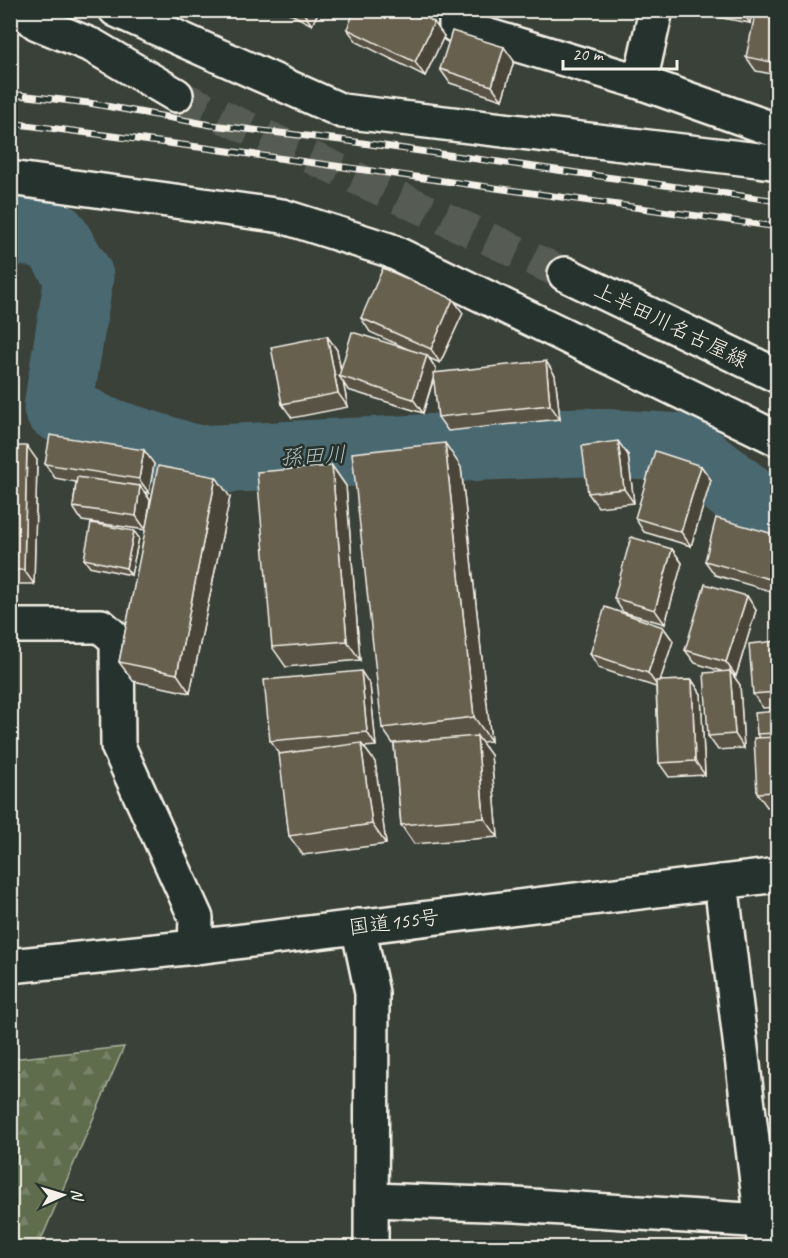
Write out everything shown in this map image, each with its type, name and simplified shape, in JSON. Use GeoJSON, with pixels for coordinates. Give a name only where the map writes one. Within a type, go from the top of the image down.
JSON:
{"type":"FeatureCollection","features":[{"type":"Feature","properties":{"kind":"main road"},"geometry":{"type":"LineString","coordinates":[[20,10],[37,23],[93,46],[176,95]]}},
{"type":"Feature","properties":{"kind":"main road"},"geometry":{"type":"LineString","coordinates":[[116,10],[342,111],[771,153]]}},
{"type":"Feature","properties":{"kind":"main road"},"geometry":{"type":"LineString","coordinates":[[456,10],[456,26],[640,82],[777,131]]}},
{"type":"Feature","properties":{"kind":"main road"},"geometry":{"type":"LineString","coordinates":[[640,82],[656,10]]}},
{"type":"Feature","properties":{"kind":"main road"},"geometry":{"type":"LineString","coordinates":[[10,178],[282,216],[389,250],[777,439]]}},
{"type":"Feature","properties":{"kind":"main road","name":"上半田川名古屋線"},"geometry":{"type":"LineString","coordinates":[[566,274],[777,376]]}},
{"type":"Feature","properties":{"kind":"main road"},"geometry":{"type":"LineString","coordinates":[[10,626],[101,626],[117,640],[118,746],[196,918],[195,947]]}},
{"type":"Feature","properties":{"kind":"main road","name":"国道155号"},"geometry":{"type":"LineString","coordinates":[[10,966],[195,947],[777,875]]}},
{"type":"Feature","properties":{"kind":"main road"},"geometry":{"type":"LineString","coordinates":[[372,1200],[516,1204],[768,1230],[721,882]]}},
{"type":"Feature","properties":{"kind":"main road"},"geometry":{"type":"LineString","coordinates":[[358,926],[372,993],[371,1248]]}},
{"type":"Feature","properties":{"kind":"green space"},"geometry":{"type":"Polygon","coordinates":[[[124,1047],[38,1247],[11,1247],[11,1059],[124,1047]]]}},
{"type":"Feature","properties":{"kind":"building"},"geometry":{"type":"Polygon","coordinates":[[[355,10],[410,10],[434,22],[415,62],[347,29],[355,10]]]}},
{"type":"Feature","properties":{"kind":"building"},"geometry":{"type":"Polygon","coordinates":[[[756,10],[777,10],[777,63],[746,57],[756,10]]]}},
{"type":"Feature","properties":{"kind":"building"},"geometry":{"type":"Polygon","coordinates":[[[452,31],[504,47],[492,86],[440,69],[452,31]]]}},
{"type":"Feature","properties":{"kind":"building"},"geometry":{"type":"Polygon","coordinates":[[[383,268],[453,299],[431,349],[361,318],[383,268]]]}},
{"type":"Feature","properties":{"kind":"building"},"geometry":{"type":"Polygon","coordinates":[[[352,332],[427,355],[413,399],[339,376],[352,332]]]}},
{"type":"Feature","properties":{"kind":"building"},"geometry":{"type":"Polygon","coordinates":[[[327,336],[338,393],[282,404],[271,347],[327,336]]]}},
{"type":"Feature","properties":{"kind":"building"},"geometry":{"type":"Polygon","coordinates":[[[546,361],[550,405],[438,417],[433,373],[546,361]]]}},
{"type":"Feature","properties":{"kind":"building"},"geometry":{"type":"Polygon","coordinates":[[[50,435],[144,450],[139,479],[45,464],[50,435]]]}},
{"type":"Feature","properties":{"kind":"building"},"geometry":{"type":"Polygon","coordinates":[[[618,441],[624,489],[588,493],[582,446],[618,441]]]}},
{"type":"Feature","properties":{"kind":"building"},"geometry":{"type":"Polygon","coordinates":[[[445,443],[474,717],[382,728],[352,453],[445,443]]]}},
{"type":"Feature","properties":{"kind":"building"},"geometry":{"type":"Polygon","coordinates":[[[10,446],[27,446],[24,570],[10,570],[10,446]]]}},
{"type":"Feature","properties":{"kind":"building"},"geometry":{"type":"Polygon","coordinates":[[[655,451],[701,466],[681,532],[635,518],[655,451]]]}},
{"type":"Feature","properties":{"kind":"building"},"geometry":{"type":"Polygon","coordinates":[[[158,466],[216,477],[177,674],[119,662],[158,466]]]}},
{"type":"Feature","properties":{"kind":"building"},"geometry":{"type":"Polygon","coordinates":[[[332,466],[347,641],[272,647],[257,472],[332,466]]]}},
{"type":"Feature","properties":{"kind":"building"},"geometry":{"type":"Polygon","coordinates":[[[77,477],[140,486],[136,516],[73,507],[77,477]]]}},
{"type":"Feature","properties":{"kind":"building"},"geometry":{"type":"Polygon","coordinates":[[[716,518],[777,535],[777,566],[773,580],[705,561],[716,518]]]}},
{"type":"Feature","properties":{"kind":"building"},"geometry":{"type":"Polygon","coordinates":[[[91,523],[134,531],[126,568],[84,559],[91,523]]]}},
{"type":"Feature","properties":{"kind":"building"},"geometry":{"type":"Polygon","coordinates":[[[631,537],[672,549],[655,610],[614,598],[631,537]]]}},
{"type":"Feature","properties":{"kind":"building"},"geometry":{"type":"Polygon","coordinates":[[[705,584],[747,596],[726,662],[685,650],[705,584]]]}},
{"type":"Feature","properties":{"kind":"building"},"geometry":{"type":"Polygon","coordinates":[[[605,607],[663,627],[648,673],[590,654],[605,607]]]}},
{"type":"Feature","properties":{"kind":"building"},"geometry":{"type":"Polygon","coordinates":[[[777,641],[777,692],[753,694],[749,644],[777,641]]]}},
{"type":"Feature","properties":{"kind":"building"},"geometry":{"type":"Polygon","coordinates":[[[361,671],[367,732],[270,741],[264,680],[361,671]]]}},
{"type":"Feature","properties":{"kind":"building"},"geometry":{"type":"Polygon","coordinates":[[[730,671],[735,734],[708,736],[704,673],[730,671]]]}},
{"type":"Feature","properties":{"kind":"building"},"geometry":{"type":"Polygon","coordinates":[[[692,680],[695,761],[659,763],[656,681],[692,680]]]}},
{"type":"Feature","properties":{"kind":"building"},"geometry":{"type":"Polygon","coordinates":[[[777,711],[777,733],[757,734],[755,713],[777,711]]]}},
{"type":"Feature","properties":{"kind":"building"},"geometry":{"type":"Polygon","coordinates":[[[477,736],[484,818],[401,825],[394,743],[477,736]]]}},
{"type":"Feature","properties":{"kind":"building"},"geometry":{"type":"Polygon","coordinates":[[[777,737],[777,792],[757,793],[754,738],[777,737]]]}},
{"type":"Feature","properties":{"kind":"building"},"geometry":{"type":"Polygon","coordinates":[[[361,743],[372,824],[289,836],[279,754],[361,743]]]}},
{"type":"Feature","properties":{"kind":"waterway","name":"孫田川"},"geometry":{"type":"LineString","coordinates":[[10,229],[54,236],[79,277],[58,407],[100,430],[196,460],[582,442],[683,448],[778,522]]}},
{"type":"Feature","properties":{"kind":"tunnel"},"geometry":{"type":"LineString","coordinates":[[176,95],[565,274]]}},
{"type":"Feature","properties":{"kind":"railway"},"geometry":{"type":"LineString","coordinates":[[10,94],[89,103],[211,125],[341,140],[778,201]]}},
{"type":"Feature","properties":{"kind":"railway"},"geometry":{"type":"LineString","coordinates":[[10,123],[778,227]]}}]}
